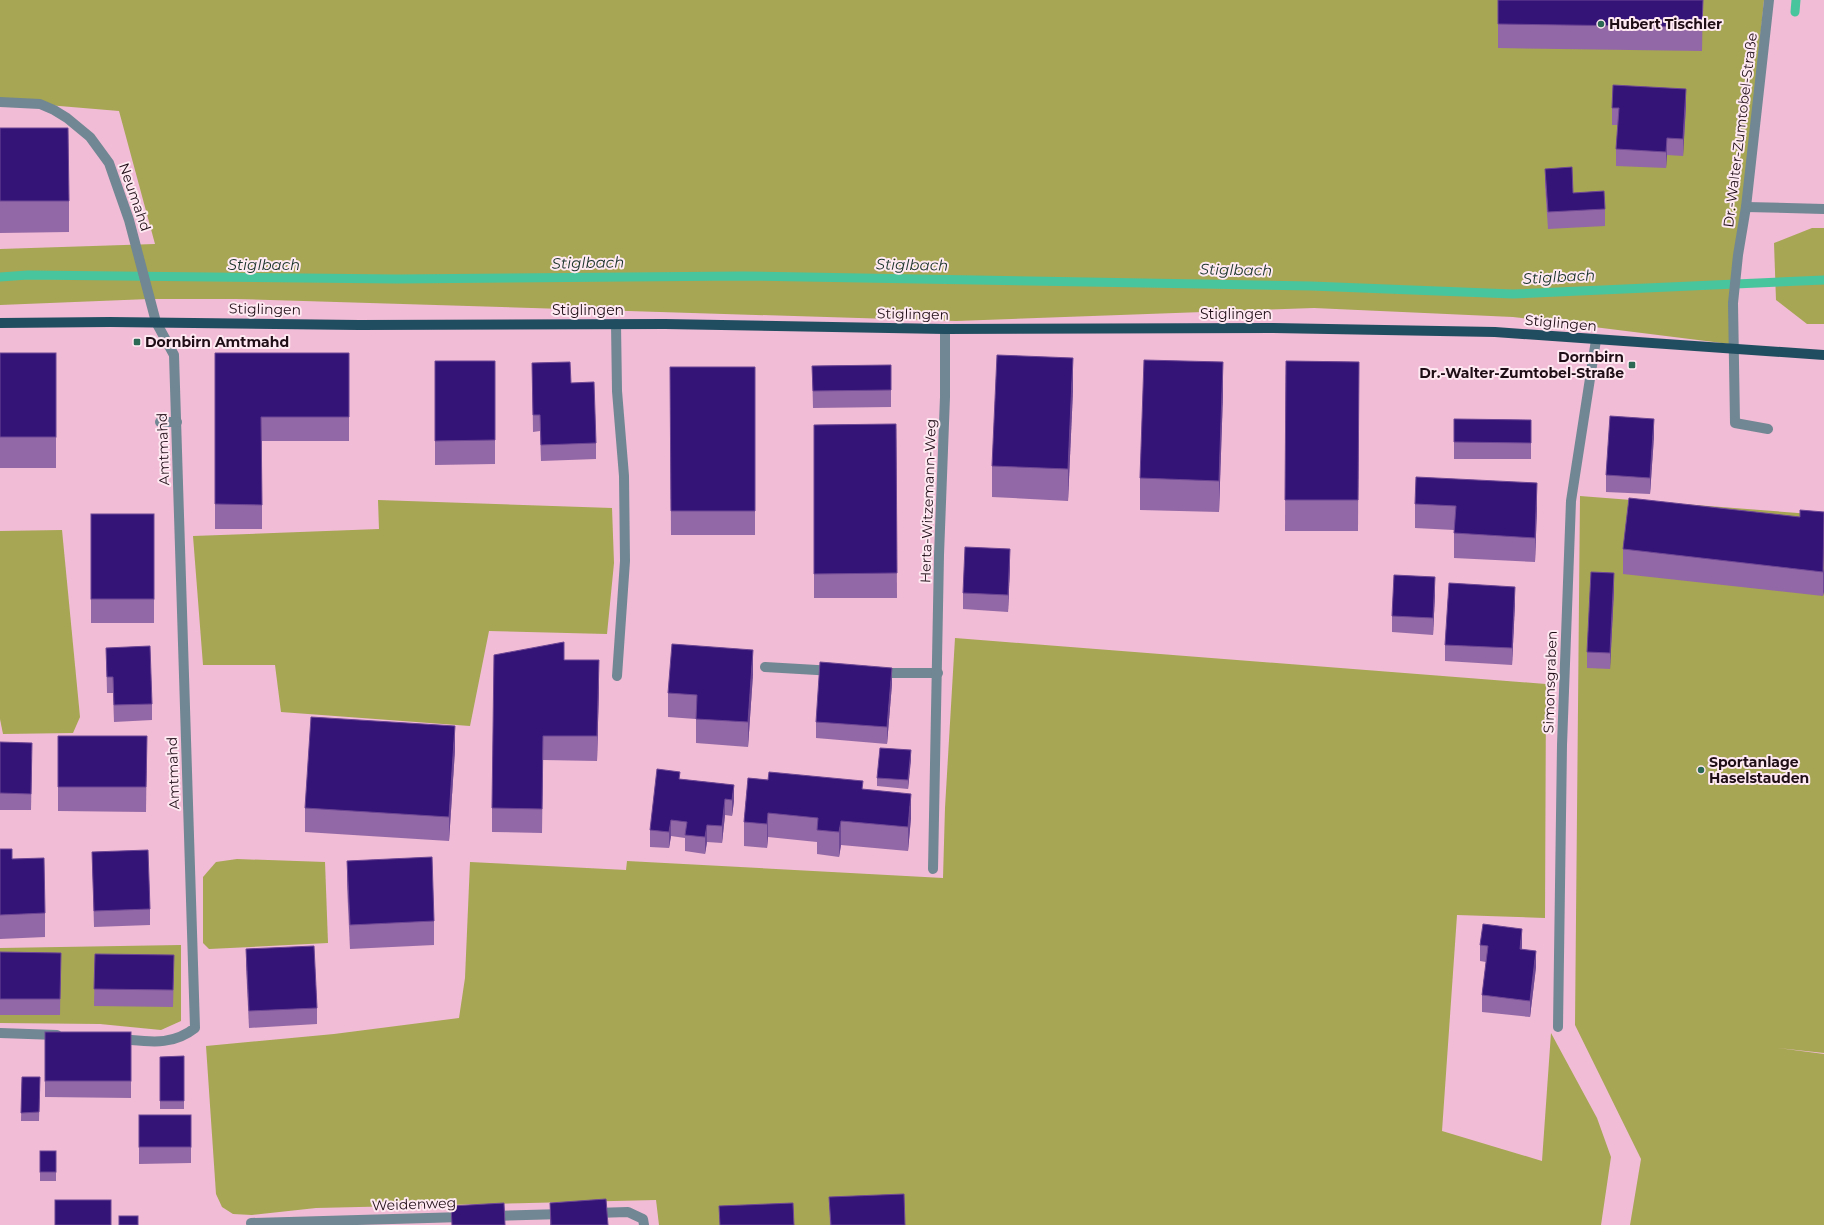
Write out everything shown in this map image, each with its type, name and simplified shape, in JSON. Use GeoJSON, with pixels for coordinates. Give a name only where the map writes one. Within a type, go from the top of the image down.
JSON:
{"type":"FeatureCollection","features":[{"type":"Feature","properties":{"kind":"main road","name":"Stiglingen"},"geometry":{"type":"LineString","coordinates":[[0,323],[156,322],[359,325],[616,324],[945,329],[1273,328],[1495,332],[1733,350],[1824,355]]}},
{"type":"Feature","properties":{"kind":"street","name":"Dr.-Walter-Zumtobel-Straße"},"geometry":{"type":"LineString","coordinates":[[1768,429],[1735,423],[1733,303],[1737,264],[1746,207],[1769,0]]}},
{"type":"Feature","properties":{"kind":"street","name":"Neumahd"},"geometry":{"type":"LineString","coordinates":[[0,102],[40,104],[67,118],[90,137],[108,163],[129,220],[156,322]]}},
{"type":"Feature","properties":{"kind":"street"},"geometry":{"type":"LineString","coordinates":[[1746,207],[1824,209]]}},
{"type":"Feature","properties":{"kind":"street","name":"Amtmahd"},"geometry":{"type":"LineString","coordinates":[[106,1039],[161,1042],[185,1036],[195,1028],[174,355],[156,322]]}},
{"type":"Feature","properties":{"kind":"street"},"geometry":{"type":"LineString","coordinates":[[616,324],[617,391],[624,476],[625,561],[617,676]]}},
{"type":"Feature","properties":{"kind":"street","name":"Herta-Witzemann-Weg"},"geometry":{"type":"LineString","coordinates":[[933,869],[938,673],[939,550],[945,397],[945,329]]}},
{"type":"Feature","properties":{"kind":"street","name":"Simonsgraben"},"geometry":{"type":"LineString","coordinates":[[1558,1027],[1562,745],[1572,501],[1596,340]]}},
{"type":"Feature","properties":{"kind":"street"},"geometry":{"type":"LineString","coordinates":[[160,422],[177,422]]}},
{"type":"Feature","properties":{"kind":"street"},"geometry":{"type":"LineString","coordinates":[[765,667],[848,672]]}},
{"type":"Feature","properties":{"kind":"street"},"geometry":{"type":"LineString","coordinates":[[871,673],[938,673]]}},
{"type":"Feature","properties":{"kind":"street"},"geometry":{"type":"LineString","coordinates":[[0,1033],[66,1036]]}},
{"type":"Feature","properties":{"kind":"street","name":"Weidenweg"},"geometry":{"type":"LineString","coordinates":[[251,1223],[628,1212],[643,1219],[644,1225]]}},
{"type":"Feature","properties":{"kind":"shaded area"},"geometry":{"type":"Polygon","coordinates":[[[0,0],[1764,0],[1730,344],[1513,317],[1314,308],[956,321],[236,299],[149,299],[0,305],[0,249],[155,244],[119,111],[0,101],[0,0]]]}},
{"type":"Feature","properties":{"kind":"shaded area"},"geometry":{"type":"Polygon","coordinates":[[[1812,228],[1824,228],[1824,324],[1807,324],[1776,300],[1774,243],[1812,228]]]}},
{"type":"Feature","properties":{"kind":"shaded area","name":"Sportanlage Haselstauden"},"geometry":{"type":"Polygon","coordinates":[[[1580,496],[1824,515],[1824,1053],[1778,1048],[1824,1054],[1824,1225],[1630,1225],[1641,1159],[1575,1025],[1580,496]]]}},
{"type":"Feature","properties":{"kind":"shaded area"},"geometry":{"type":"Polygon","coordinates":[[[378,500],[612,508],[614,563],[607,634],[489,631],[470,726],[281,712],[275,665],[203,665],[193,536],[379,529],[378,500]]]}},
{"type":"Feature","properties":{"kind":"shaded area"},"geometry":{"type":"Polygon","coordinates":[[[62,530],[80,717],[73,733],[3,734],[0,719],[0,531],[62,530]]]}},
{"type":"Feature","properties":{"kind":"shaded area"},"geometry":{"type":"Polygon","coordinates":[[[955,638],[1546,684],[1545,918],[1457,915],[1442,1131],[1542,1161],[1551,1033],[1597,1118],[1611,1157],[1601,1225],[659,1225],[656,1200],[316,1208],[252,1215],[233,1214],[222,1207],[216,1194],[206,1046],[334,1034],[459,1018],[465,978],[470,862],[626,870],[627,861],[943,878],[945,808],[955,638]]]}},
{"type":"Feature","properties":{"kind":"shaded area"},"geometry":{"type":"Polygon","coordinates":[[[237,859],[325,862],[328,943],[209,949],[203,943],[203,877],[216,862],[237,859]]]}},
{"type":"Feature","properties":{"kind":"shaded area"},"geometry":{"type":"Polygon","coordinates":[[[181,945],[181,1021],[161,1030],[100,1024],[0,1023],[0,948],[181,945]]]}},
{"type":"Feature","properties":{"kind":"building"},"geometry":{"type":"Polygon","coordinates":[[[1498,0],[1703,0],[1702,27],[1498,24],[1498,0]]]}},
{"type":"Feature","properties":{"kind":"building"},"geometry":{"type":"Polygon","coordinates":[[[1613,85],[1686,89],[1683,139],[1667,138],[1666,152],[1616,149],[1619,108],[1612,108],[1613,85]]]}},
{"type":"Feature","properties":{"kind":"building"},"geometry":{"type":"Polygon","coordinates":[[[0,128],[68,128],[69,201],[0,201],[0,128]]]}},
{"type":"Feature","properties":{"kind":"building"},"geometry":{"type":"Polygon","coordinates":[[[1572,167],[1573,193],[1604,191],[1605,209],[1548,212],[1545,169],[1572,167]]]}},
{"type":"Feature","properties":{"kind":"building"},"geometry":{"type":"Polygon","coordinates":[[[0,353],[56,353],[56,437],[0,437],[0,353]]]}},
{"type":"Feature","properties":{"kind":"building"},"geometry":{"type":"Polygon","coordinates":[[[215,353],[349,353],[349,417],[261,417],[262,505],[215,504],[215,353]]]}},
{"type":"Feature","properties":{"kind":"building"},"geometry":{"type":"Polygon","coordinates":[[[997,355],[1073,358],[1068,469],[992,466],[997,355]]]}},
{"type":"Feature","properties":{"kind":"building"},"geometry":{"type":"Polygon","coordinates":[[[1144,360],[1223,362],[1219,481],[1140,478],[1144,360]]]}},
{"type":"Feature","properties":{"kind":"building"},"geometry":{"type":"Polygon","coordinates":[[[435,361],[495,361],[495,440],[435,441],[435,361]]]}},
{"type":"Feature","properties":{"kind":"building"},"geometry":{"type":"Polygon","coordinates":[[[1286,361],[1359,362],[1358,500],[1285,500],[1286,361]]]}},
{"type":"Feature","properties":{"kind":"building"},"geometry":{"type":"Polygon","coordinates":[[[570,362],[571,383],[594,382],[596,443],[541,445],[540,415],[533,415],[532,363],[570,362]]]}},
{"type":"Feature","properties":{"kind":"building"},"geometry":{"type":"Polygon","coordinates":[[[891,365],[891,390],[813,391],[812,366],[891,365]]]}},
{"type":"Feature","properties":{"kind":"building"},"geometry":{"type":"Polygon","coordinates":[[[670,367],[755,367],[755,511],[671,511],[670,367]]]}},
{"type":"Feature","properties":{"kind":"building"},"geometry":{"type":"Polygon","coordinates":[[[1610,416],[1654,419],[1650,478],[1606,475],[1610,416]]]}},
{"type":"Feature","properties":{"kind":"building"},"geometry":{"type":"Polygon","coordinates":[[[1454,419],[1531,420],[1531,443],[1454,442],[1454,419]]]}},
{"type":"Feature","properties":{"kind":"building"},"geometry":{"type":"Polygon","coordinates":[[[896,424],[897,573],[814,574],[814,425],[896,424]]]}},
{"type":"Feature","properties":{"kind":"building"},"geometry":{"type":"Polygon","coordinates":[[[1416,477],[1537,483],[1535,538],[1454,533],[1456,506],[1415,504],[1416,477]]]}},
{"type":"Feature","properties":{"kind":"building"},"geometry":{"type":"Polygon","coordinates":[[[1629,498],[1800,517],[1800,510],[1824,512],[1823,572],[1623,549],[1629,498]]]}},
{"type":"Feature","properties":{"kind":"building"},"geometry":{"type":"Polygon","coordinates":[[[91,514],[154,514],[154,599],[91,599],[91,514]]]}},
{"type":"Feature","properties":{"kind":"building"},"geometry":{"type":"Polygon","coordinates":[[[965,547],[1010,549],[1008,595],[963,593],[965,547]]]}},
{"type":"Feature","properties":{"kind":"building"},"geometry":{"type":"Polygon","coordinates":[[[1591,572],[1614,573],[1610,653],[1587,652],[1591,572]]]}},
{"type":"Feature","properties":{"kind":"building"},"geometry":{"type":"Polygon","coordinates":[[[1394,575],[1435,577],[1433,618],[1392,616],[1394,575]]]}},
{"type":"Feature","properties":{"kind":"building"},"geometry":{"type":"Polygon","coordinates":[[[1449,583],[1515,587],[1512,648],[1445,645],[1449,583]]]}},
{"type":"Feature","properties":{"kind":"building"},"geometry":{"type":"Polygon","coordinates":[[[564,642],[564,660],[599,660],[597,736],[543,736],[542,809],[492,808],[494,655],[564,642]]]}},
{"type":"Feature","properties":{"kind":"building"},"geometry":{"type":"Polygon","coordinates":[[[672,644],[753,650],[748,722],[696,719],[697,695],[668,693],[672,644]]]}},
{"type":"Feature","properties":{"kind":"building"},"geometry":{"type":"Polygon","coordinates":[[[150,646],[152,704],[114,705],[113,677],[107,677],[106,648],[150,646]]]}},
{"type":"Feature","properties":{"kind":"building"},"geometry":{"type":"Polygon","coordinates":[[[820,662],[892,668],[887,727],[816,722],[820,662]]]}},
{"type":"Feature","properties":{"kind":"building"},"geometry":{"type":"Polygon","coordinates":[[[311,717],[455,726],[449,817],[305,808],[311,717]]]}},
{"type":"Feature","properties":{"kind":"building"},"geometry":{"type":"Polygon","coordinates":[[[58,736],[147,736],[146,787],[58,787],[58,736]]]}},
{"type":"Feature","properties":{"kind":"building"},"geometry":{"type":"Polygon","coordinates":[[[0,742],[32,743],[31,794],[0,793],[0,742]]]}},
{"type":"Feature","properties":{"kind":"building"},"geometry":{"type":"Polygon","coordinates":[[[880,748],[911,750],[908,780],[877,778],[880,748]]]}},
{"type":"Feature","properties":{"kind":"building"},"geometry":{"type":"Polygon","coordinates":[[[657,769],[680,772],[679,779],[734,785],[732,800],[725,799],[722,826],[707,825],[705,837],[685,835],[687,822],[671,820],[669,832],[650,830],[657,769]]]}},
{"type":"Feature","properties":{"kind":"building"},"geometry":{"type":"Polygon","coordinates":[[[769,772],[863,781],[862,789],[911,794],[908,827],[841,821],[839,832],[817,830],[818,818],[768,813],[767,824],[744,822],[748,778],[768,780],[769,772]]]}},
{"type":"Feature","properties":{"kind":"building"},"geometry":{"type":"Polygon","coordinates":[[[0,849],[12,849],[12,859],[44,858],[45,913],[0,915],[0,849]]]}},
{"type":"Feature","properties":{"kind":"building"},"geometry":{"type":"Polygon","coordinates":[[[148,850],[150,909],[94,911],[92,852],[148,850]]]}},
{"type":"Feature","properties":{"kind":"building"},"geometry":{"type":"Polygon","coordinates":[[[432,857],[434,921],[350,925],[347,861],[432,857]]]}},
{"type":"Feature","properties":{"kind":"building"},"geometry":{"type":"Polygon","coordinates":[[[1483,924],[1522,929],[1520,949],[1536,951],[1530,1001],[1482,995],[1488,946],[1480,945],[1483,924]]]}},
{"type":"Feature","properties":{"kind":"building"},"geometry":{"type":"Polygon","coordinates":[[[314,946],[317,1008],[249,1011],[246,949],[314,946]]]}},
{"type":"Feature","properties":{"kind":"building"},"geometry":{"type":"Polygon","coordinates":[[[0,952],[61,953],[60,999],[0,999],[0,952]]]}},
{"type":"Feature","properties":{"kind":"building"},"geometry":{"type":"Polygon","coordinates":[[[95,954],[174,955],[173,990],[94,989],[95,954]]]}},
{"type":"Feature","properties":{"kind":"building"},"geometry":{"type":"Polygon","coordinates":[[[45,1032],[131,1032],[131,1081],[45,1081],[45,1032]]]}},
{"type":"Feature","properties":{"kind":"building"},"geometry":{"type":"Polygon","coordinates":[[[184,1056],[184,1101],[160,1101],[160,1057],[184,1056]]]}},
{"type":"Feature","properties":{"kind":"building"},"geometry":{"type":"Polygon","coordinates":[[[22,1077],[40,1077],[39,1112],[21,1113],[22,1077]]]}},
{"type":"Feature","properties":{"kind":"building"},"geometry":{"type":"Polygon","coordinates":[[[139,1115],[191,1115],[191,1147],[139,1147],[139,1115]]]}},
{"type":"Feature","properties":{"kind":"building"},"geometry":{"type":"Polygon","coordinates":[[[40,1151],[56,1151],[56,1172],[40,1172],[40,1151]]]}},
{"type":"Feature","properties":{"kind":"building"},"geometry":{"type":"Polygon","coordinates":[[[904,1194],[905,1225],[831,1225],[829,1197],[904,1194]]]}},
{"type":"Feature","properties":{"kind":"building"},"geometry":{"type":"Polygon","coordinates":[[[606,1199],[608,1225],[551,1225],[550,1203],[606,1199]]]}},
{"type":"Feature","properties":{"kind":"building"},"geometry":{"type":"Polygon","coordinates":[[[55,1200],[111,1200],[111,1225],[55,1225],[55,1200]]]}},
{"type":"Feature","properties":{"kind":"building"},"geometry":{"type":"Polygon","coordinates":[[[504,1203],[505,1225],[452,1225],[451,1206],[504,1203]]]}},
{"type":"Feature","properties":{"kind":"building"},"geometry":{"type":"Polygon","coordinates":[[[793,1203],[794,1225],[720,1225],[719,1206],[793,1203]]]}},
{"type":"Feature","properties":{"kind":"building"},"geometry":{"type":"Polygon","coordinates":[[[119,1216],[138,1216],[138,1225],[119,1225],[119,1216]]]}},
{"type":"Feature","properties":{"kind":"waterway"},"geometry":{"type":"LineString","coordinates":[[1795,12],[1796,0]]}},
{"type":"Feature","properties":{"kind":"waterway","name":"Stiglbach"},"geometry":{"type":"LineString","coordinates":[[0,277],[28,275],[397,279],[743,276],[1311,286],[1513,294],[1824,280]]}},
{"type":"Feature","properties":{"kind":"place","name":"Hubert Tischler"},"geometry":{"type":"Point","coordinates":[1601,24]}},
{"type":"Feature","properties":{"kind":"place","name":"Dornbirn Amtmahd"},"geometry":{"type":"Point","coordinates":[137,342]}},
{"type":"Feature","properties":{"kind":"place","name":"Dornbirn Dr.-Walter-Zumtobel-Straße"},"geometry":{"type":"Point","coordinates":[1632,365]}},
{"type":"Feature","properties":{"kind":"place","name":"Sportanlage Haselstauden"},"geometry":{"type":"Point","coordinates":[1701,770]}}]}
